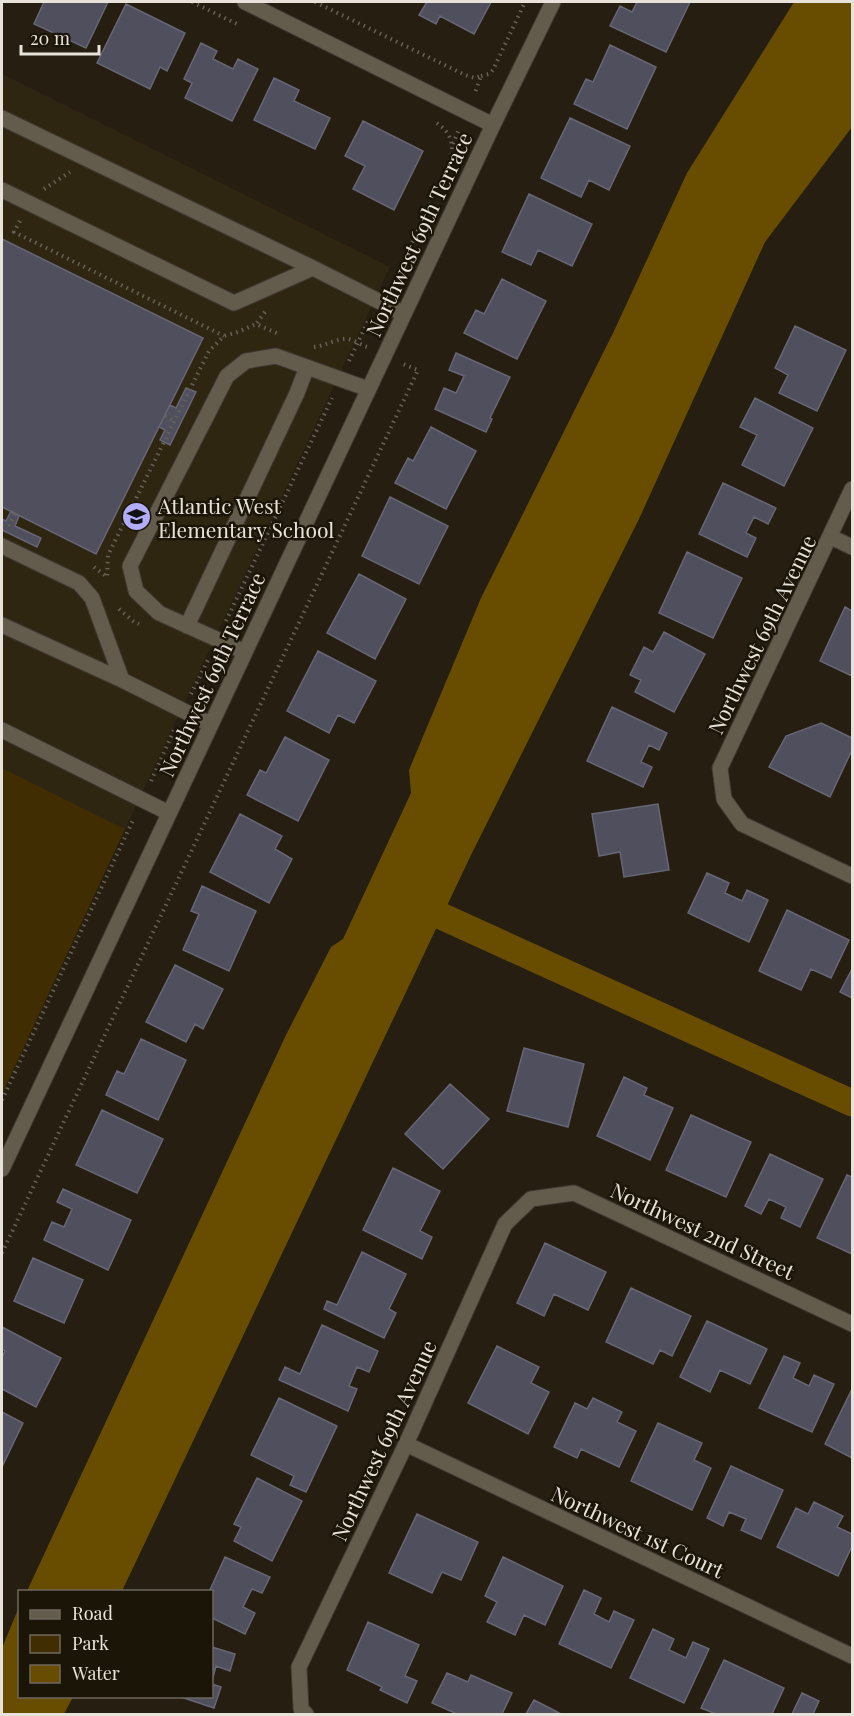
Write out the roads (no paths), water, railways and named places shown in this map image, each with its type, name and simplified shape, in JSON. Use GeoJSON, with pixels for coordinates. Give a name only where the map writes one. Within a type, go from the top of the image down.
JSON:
{"type":"FeatureCollection","features":[{"type":"Feature","properties":{"kind":"street"},"geometry":{"type":"LineString","coordinates":[[245,2],[493,125]]}},
{"type":"Feature","properties":{"kind":"street","name":"Northwest 69th Terrace"},"geometry":{"type":"LineString","coordinates":[[2,1169],[552,2]]}},
{"type":"Feature","properties":{"kind":"street"},"geometry":{"type":"LineString","coordinates":[[3,124],[313,268],[404,314]]}},
{"type":"Feature","properties":{"kind":"street"},"geometry":{"type":"LineString","coordinates":[[2,190],[234,303],[313,268]]}},
{"type":"Feature","properties":{"kind":"street"},"geometry":{"type":"LineString","coordinates":[[245,652],[159,613],[136,591],[130,566],[226,376],[246,361],[276,356],[368,389]]}},
{"type":"Feature","properties":{"kind":"street"},"geometry":{"type":"LineString","coordinates":[[187,626],[297,393],[307,367]]}},
{"type":"Feature","properties":{"kind":"street","name":"Northwest 69th Avenue"},"geometry":{"type":"LineString","coordinates":[[852,489],[720,768],[724,800],[742,824],[852,876]]}},
{"type":"Feature","properties":{"kind":"street"},"geometry":{"type":"LineString","coordinates":[[831,537],[852,547]]}},
{"type":"Feature","properties":{"kind":"street"},"geometry":{"type":"LineString","coordinates":[[2,546],[79,583],[92,598],[122,680]]}},
{"type":"Feature","properties":{"kind":"street"},"geometry":{"type":"LineString","coordinates":[[2,625],[122,680],[210,724]]}},
{"type":"Feature","properties":{"kind":"street"},"geometry":{"type":"LineString","coordinates":[[2,730],[169,813]]}},
{"type":"Feature","properties":{"kind":"street","name":"Northwest 2nd Street"},"geometry":{"type":"LineString","coordinates":[[531,1199],[574,1193],[852,1324]]}},
{"type":"Feature","properties":{"kind":"street","name":"Northwest 69th Avenue"},"geometry":{"type":"LineString","coordinates":[[304,1712],[299,1667],[406,1444],[505,1224],[531,1199]]}},
{"type":"Feature","properties":{"kind":"street","name":"Northwest 1st Court"},"geometry":{"type":"LineString","coordinates":[[406,1444],[852,1656]]}},
{"type":"Feature","properties":{"kind":"water"},"geometry":{"type":"Polygon","coordinates":[[[794,2],[852,2],[852,127],[765,242],[639,519],[471,855],[122,1590],[27,1590],[286,1035],[331,947],[343,939],[411,793],[409,770],[481,598],[614,331],[687,173],[794,2]]]}},
{"type":"Feature","properties":{"kind":"water"},"geometry":{"type":"Polygon","coordinates":[[[18,1609],[18,1698],[72,1698],[64,1714],[2,1714],[2,1648],[18,1609]]]}},
{"type":"Feature","properties":{"kind":"waterway"},"geometry":{"type":"LineString","coordinates":[[408,901],[852,1103]]}},
{"type":"Feature","properties":{"kind":"place","name":"Atlantic West Elementary School"},"geometry":{"type":"Point","coordinates":[137,517]}}]}
